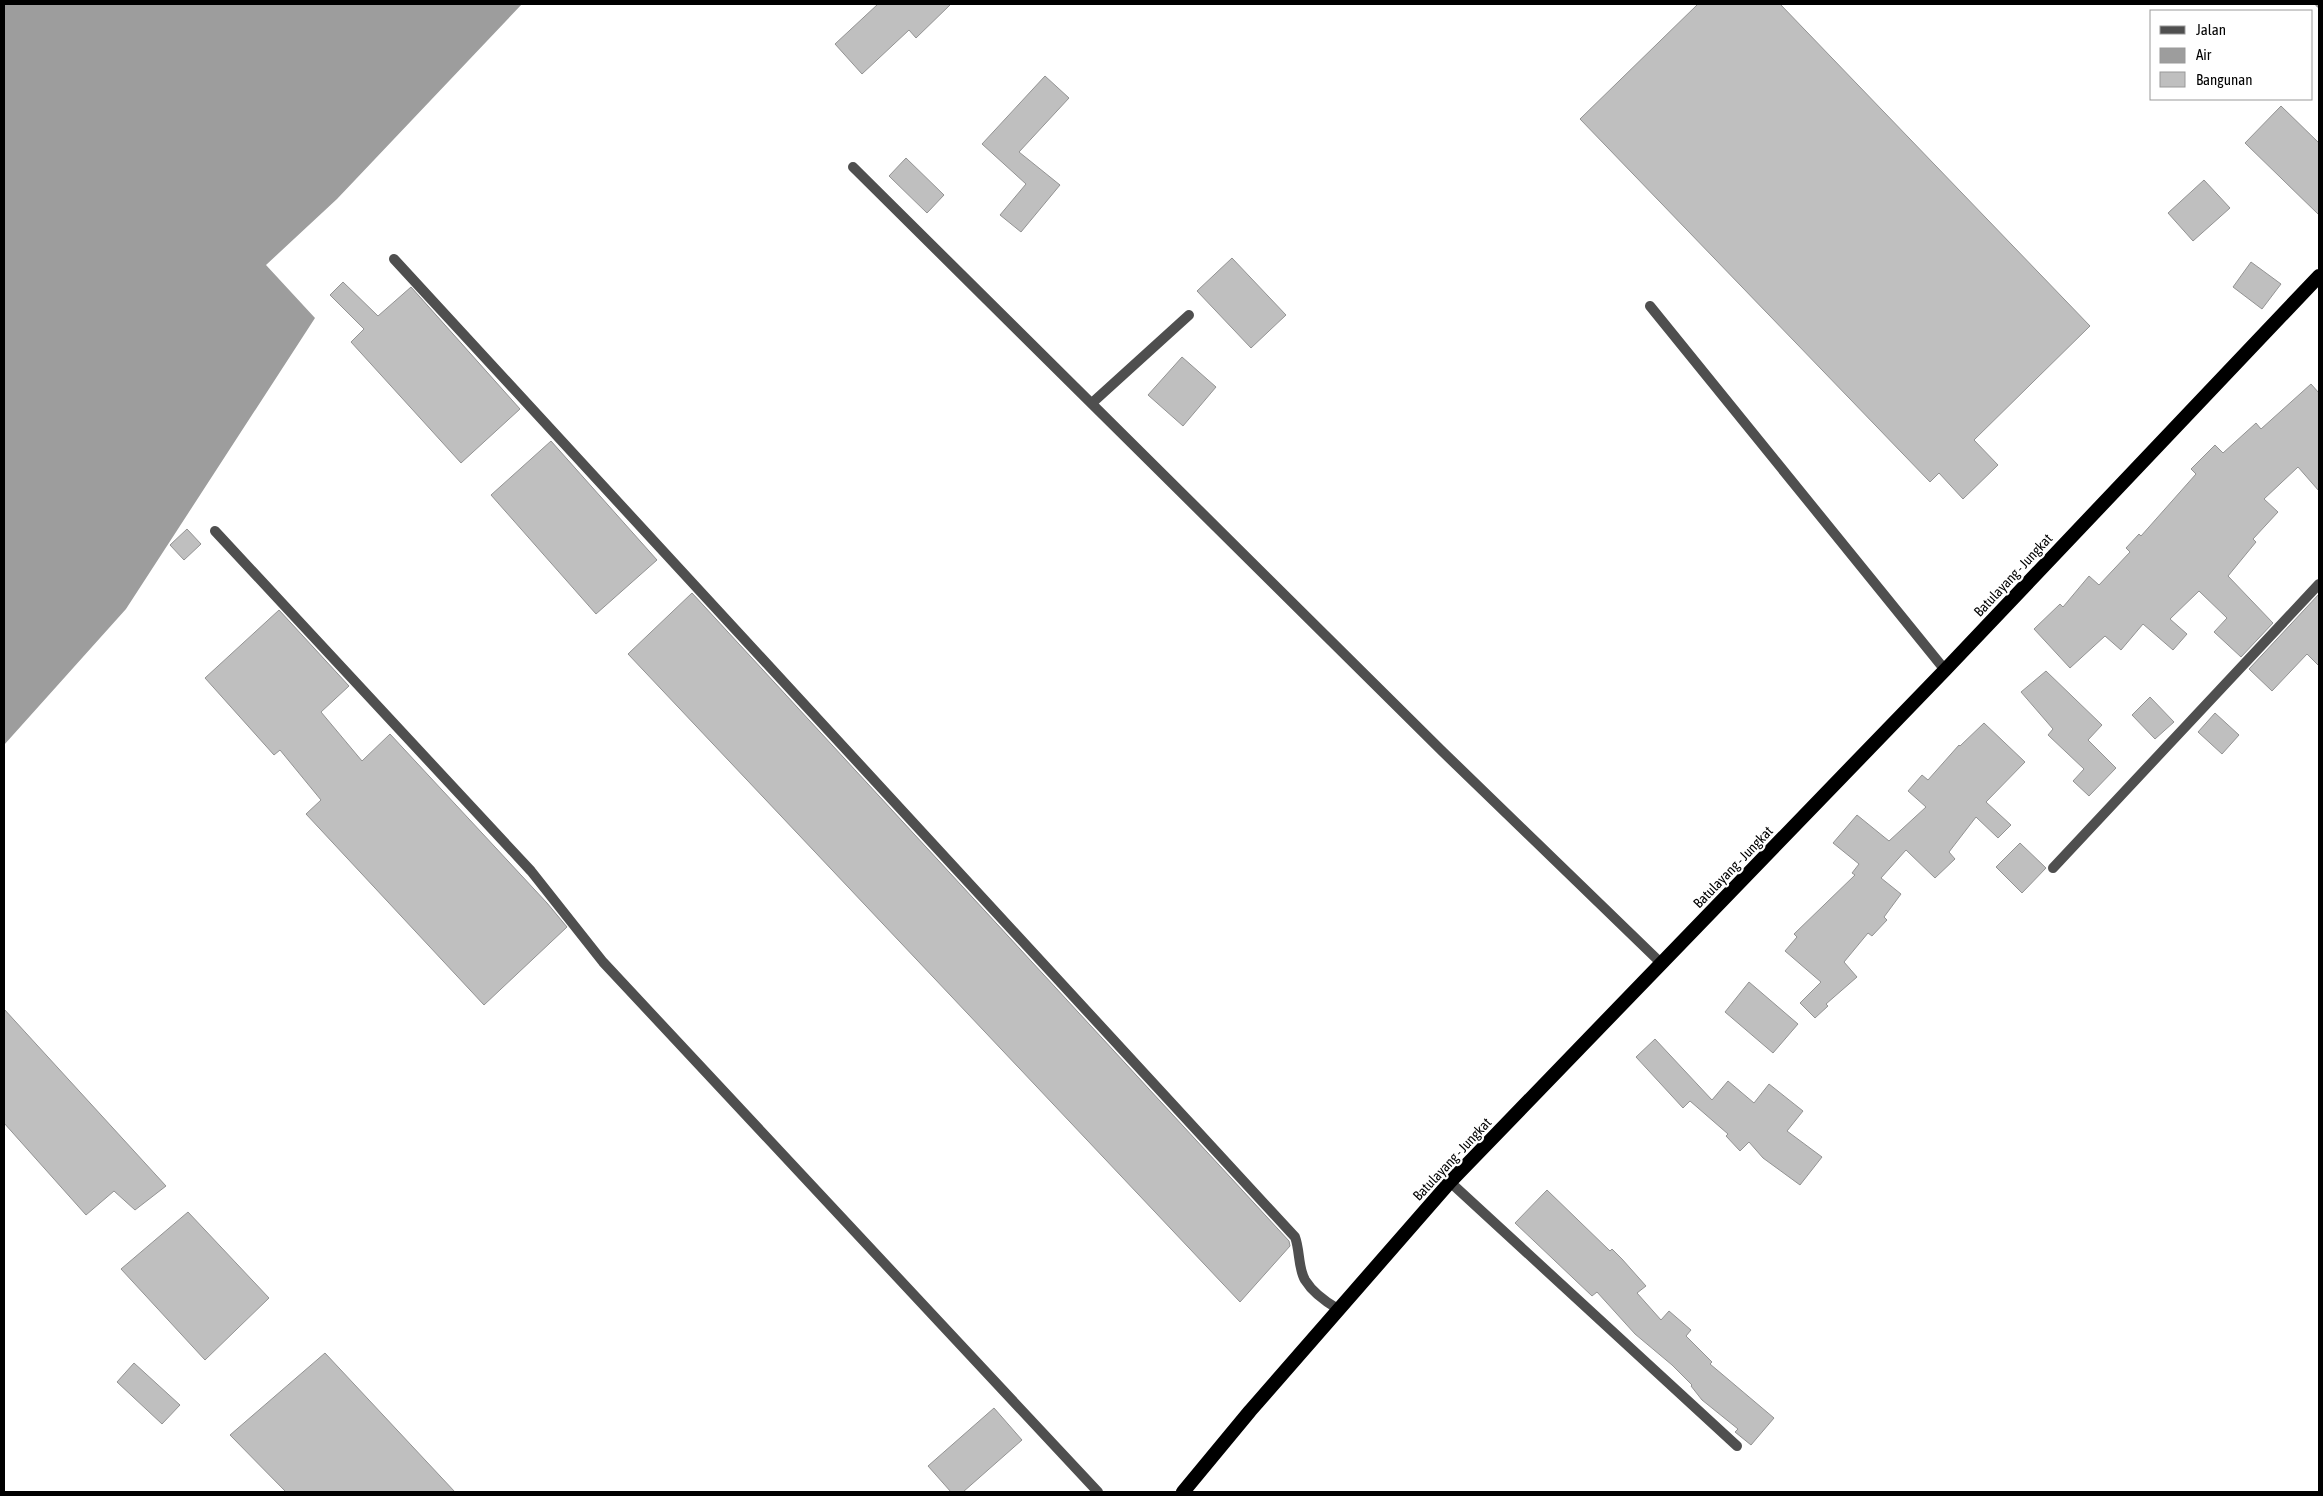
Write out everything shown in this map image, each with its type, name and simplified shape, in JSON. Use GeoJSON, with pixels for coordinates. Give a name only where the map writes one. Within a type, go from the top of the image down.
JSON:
{"type":"FeatureCollection","features":[{"type":"Feature","properties":{"kind":"highway","name":"Batulayang - Jungkat"},"geometry":{"type":"LineString","coordinates":[[1183,1492],[1250,1411],[1450,1182],[1945,670],[2319,276]]}},
{"type":"Feature","properties":{"kind":"street"},"geometry":{"type":"LineString","coordinates":[[853,166],[1443,752],[1662,964]]}},
{"type":"Feature","properties":{"kind":"street"},"geometry":{"type":"LineString","coordinates":[[394,259],[1295,1237],[1299,1248],[1304,1279],[1325,1301],[1338,1309]]}},
{"type":"Feature","properties":{"kind":"street"},"geometry":{"type":"LineString","coordinates":[[1650,306],[1945,670]]}},
{"type":"Feature","properties":{"kind":"street"},"geometry":{"type":"LineString","coordinates":[[1092,403],[1189,315]]}},
{"type":"Feature","properties":{"kind":"street"},"geometry":{"type":"LineString","coordinates":[[215,531],[531,871],[603,962],[1098,1492]]}},
{"type":"Feature","properties":{"kind":"street"},"geometry":{"type":"LineString","coordinates":[[2053,868],[2319,584]]}},
{"type":"Feature","properties":{"kind":"street"},"geometry":{"type":"LineString","coordinates":[[1450,1182],[1737,1446]]}},
{"type":"Feature","properties":{"kind":"water"},"geometry":{"type":"Polygon","coordinates":[[[4,4],[522,4],[337,199],[266,265],[315,318],[126,609],[4,745],[4,4]]]}},
{"type":"Feature","properties":{"kind":"building"},"geometry":{"type":"Polygon","coordinates":[[[878,4],[951,4],[916,38],[909,30],[862,74],[835,44],[878,4]]]}},
{"type":"Feature","properties":{"kind":"building"},"geometry":{"type":"Polygon","coordinates":[[[1698,4],[1780,4],[2090,326],[1974,440],[1998,465],[1963,499],[1939,473],[1930,482],[1580,119],[1698,4]]]}},
{"type":"Feature","properties":{"kind":"building"},"geometry":{"type":"Polygon","coordinates":[[[1045,76],[1069,98],[1019,152],[1060,185],[1021,232],[1000,215],[1026,184],[982,144],[1045,76]]]}},
{"type":"Feature","properties":{"kind":"building"},"geometry":{"type":"Polygon","coordinates":[[[2281,106],[2319,143],[2319,215],[2245,143],[2281,106]]]}},
{"type":"Feature","properties":{"kind":"building"},"geometry":{"type":"Polygon","coordinates":[[[906,158],[944,195],[927,213],[889,176],[906,158]]]}},
{"type":"Feature","properties":{"kind":"building"},"geometry":{"type":"Polygon","coordinates":[[[2204,180],[2230,208],[2193,241],[2168,213],[2204,180]]]}},
{"type":"Feature","properties":{"kind":"building"},"geometry":{"type":"Polygon","coordinates":[[[1232,258],[1286,315],[1251,348],[1197,291],[1232,258]]]}},
{"type":"Feature","properties":{"kind":"building"},"geometry":{"type":"Polygon","coordinates":[[[2251,262],[2281,284],[2262,309],[2233,287],[2251,262]]]}},
{"type":"Feature","properties":{"kind":"building"},"geometry":{"type":"Polygon","coordinates":[[[343,282],[378,316],[411,287],[520,409],[461,463],[351,342],[364,329],[330,295],[343,282]]]}},
{"type":"Feature","properties":{"kind":"building"},"geometry":{"type":"Polygon","coordinates":[[[1182,357],[1216,387],[1183,426],[1148,395],[1182,357]]]}},
{"type":"Feature","properties":{"kind":"building"},"geometry":{"type":"Polygon","coordinates":[[[2311,384],[2319,393],[2319,491],[2298,467],[2264,499],[2278,512],[2253,539],[2256,542],[2228,576],[2273,623],[2241,657],[2214,632],[2227,618],[2199,591],[2170,619],[2187,634],[2173,650],[2143,624],[2121,650],[2105,636],[2070,668],[2034,629],[2060,604],[2063,607],[2089,576],[2099,585],[2130,552],[2126,548],[2139,534],[2141,536],[2196,474],[2191,469],[2215,445],[2223,453],[2256,423],[2261,429],[2311,384]]]}},
{"type":"Feature","properties":{"kind":"building"},"geometry":{"type":"Polygon","coordinates":[[[551,441],[657,560],[596,614],[491,495],[551,441]]]}},
{"type":"Feature","properties":{"kind":"building"},"geometry":{"type":"Polygon","coordinates":[[[187,529],[201,544],[184,560],[170,545],[187,529]]]}},
{"type":"Feature","properties":{"kind":"building"},"geometry":{"type":"Polygon","coordinates":[[[692,593],[1289,1241],[1290,1246],[1240,1302],[628,654],[692,593]]]}},
{"type":"Feature","properties":{"kind":"building"},"geometry":{"type":"Polygon","coordinates":[[[2319,594],[2319,666],[2307,654],[2272,691],[2249,669],[2319,594]]]}},
{"type":"Feature","properties":{"kind":"building"},"geometry":{"type":"Polygon","coordinates":[[[279,610],[349,686],[321,712],[362,761],[390,734],[567,927],[484,1005],[306,814],[321,800],[280,750],[274,755],[205,678],[279,610]]]}},
{"type":"Feature","properties":{"kind":"building"},"geometry":{"type":"Polygon","coordinates":[[[2046,671],[2102,725],[2088,740],[2116,768],[2089,796],[2073,781],[2084,769],[2048,735],[2053,729],[2021,692],[2046,671]]]}},
{"type":"Feature","properties":{"kind":"building"},"geometry":{"type":"Polygon","coordinates":[[[2150,697],[2174,722],[2155,739],[2132,715],[2150,697]]]}},
{"type":"Feature","properties":{"kind":"building"},"geometry":{"type":"Polygon","coordinates":[[[2215,713],[2239,735],[2222,754],[2198,732],[2215,713]]]}},
{"type":"Feature","properties":{"kind":"building"},"geometry":{"type":"Polygon","coordinates":[[[1984,723],[2025,762],[1986,802],[2011,825],[1998,838],[1976,817],[1949,852],[1955,859],[1935,878],[1906,850],[1881,878],[1901,894],[1884,917],[1887,920],[1872,936],[1868,933],[1844,962],[1857,977],[1826,1004],[1828,1006],[1815,1018],[1800,1003],[1821,982],[1785,951],[1797,937],[1794,934],[1855,875],[1852,873],[1859,864],[1833,843],[1857,815],[1889,841],[1926,807],[1908,791],[1922,775],[1928,780],[1959,745],[1984,723]]]}},
{"type":"Feature","properties":{"kind":"building"},"geometry":{"type":"Polygon","coordinates":[[[2020,843],[2046,868],[2022,893],[1996,867],[2020,843]]]}},
{"type":"Feature","properties":{"kind":"building"},"geometry":{"type":"Polygon","coordinates":[[[1749,982],[1798,1024],[1773,1053],[1725,1012],[1749,982]]]}},
{"type":"Feature","properties":{"kind":"building"},"geometry":{"type":"Polygon","coordinates":[[[4,1009],[166,1186],[135,1210],[114,1191],[86,1215],[4,1123],[4,1009]]]}},
{"type":"Feature","properties":{"kind":"building"},"geometry":{"type":"Polygon","coordinates":[[[1655,1039],[1712,1100],[1728,1081],[1754,1103],[1769,1084],[1803,1111],[1787,1131],[1822,1157],[1800,1185],[1763,1158],[1749,1142],[1740,1151],[1726,1136],[1728,1134],[1690,1101],[1683,1108],[1636,1057],[1655,1039]]]}},
{"type":"Feature","properties":{"kind":"building"},"geometry":{"type":"Polygon","coordinates":[[[1547,1190],[1610,1251],[1612,1249],[1646,1286],[1637,1293],[1661,1320],[1669,1311],[1691,1330],[1686,1336],[1712,1362],[1710,1364],[1774,1418],[1751,1445],[1735,1432],[1738,1429],[1702,1400],[1692,1385],[1672,1365],[1635,1334],[1597,1292],[1592,1296],[1515,1223],[1547,1190]]]}},
{"type":"Feature","properties":{"kind":"building"},"geometry":{"type":"Polygon","coordinates":[[[188,1212],[269,1298],[205,1360],[121,1269],[188,1212]]]}},
{"type":"Feature","properties":{"kind":"building"},"geometry":{"type":"Polygon","coordinates":[[[325,1353],[455,1492],[286,1492],[230,1435],[325,1353]]]}},
{"type":"Feature","properties":{"kind":"building"},"geometry":{"type":"Polygon","coordinates":[[[134,1363],[180,1405],[162,1424],[117,1382],[134,1363]]]}},
{"type":"Feature","properties":{"kind":"building"},"geometry":{"type":"Polygon","coordinates":[[[994,1408],[1022,1440],[963,1492],[951,1492],[928,1466],[994,1408]]]}}]}
